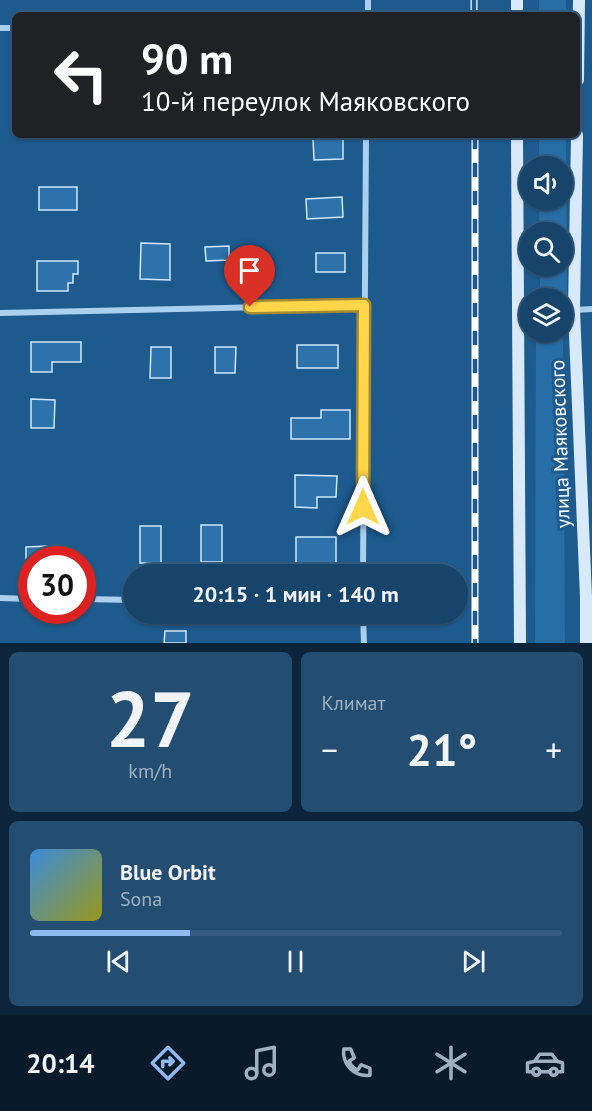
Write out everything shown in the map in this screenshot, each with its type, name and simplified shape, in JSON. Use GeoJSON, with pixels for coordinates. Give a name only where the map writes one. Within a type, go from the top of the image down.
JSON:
{"type":"FeatureCollection","features":[{"type":"Feature","properties":{"kind":"main road","name":"улица Маяковского"},"geometry":{"type":"LineString","coordinates":[[517,138],[523,288]]}},
{"type":"Feature","properties":{"kind":"main road","name":"улица Маяковского"},"geometry":{"type":"LineString","coordinates":[[569,288],[577,138]]}},
{"type":"Feature","properties":{"kind":"main road","name":"улица Маяковского"},"geometry":{"type":"LineString","coordinates":[[520,643],[524,342]]}},
{"type":"Feature","properties":{"kind":"main road","name":"улица Маяковского"},"geometry":{"type":"LineString","coordinates":[[570,342],[589,597],[586,643]]}},
{"type":"Feature","properties":{"kind":"street"},"geometry":{"type":"LineString","coordinates":[[363,564],[366,138]]}},
{"type":"Feature","properties":{"kind":"street"},"geometry":{"type":"LineString","coordinates":[[0,313],[364,305]]}},
{"type":"Feature","properties":{"kind":"street"},"geometry":{"type":"LineString","coordinates":[[573,310],[592,309]]}},
{"type":"Feature","properties":{"kind":"street"},"geometry":{"type":"LineString","coordinates":[[0,598],[18,599]]}},
{"type":"Feature","properties":{"kind":"street"},"geometry":{"type":"LineString","coordinates":[[96,599],[123,600]]}},
{"type":"Feature","properties":{"kind":"street"},"geometry":{"type":"LineString","coordinates":[[363,624],[364,643]]}},
{"type":"Feature","properties":{"kind":"shaded area"},"geometry":{"type":"Polygon","coordinates":[[[539,0],[566,0],[566,12],[539,12],[539,0]]]}},
{"type":"Feature","properties":{"kind":"shaded area"},"geometry":{"type":"Polygon","coordinates":[[[539,138],[566,138],[566,156],[539,156],[539,138]]]}},
{"type":"Feature","properties":{"kind":"shaded area"},"geometry":{"type":"Polygon","coordinates":[[[539,210],[566,210],[567,222],[539,222],[539,210]]]}},
{"type":"Feature","properties":{"kind":"shaded area"},"geometry":{"type":"Polygon","coordinates":[[[540,276],[567,276],[567,288],[540,288],[540,276]]]}},
{"type":"Feature","properties":{"kind":"shaded area"},"geometry":{"type":"Polygon","coordinates":[[[536,342],[563,342],[565,643],[535,643],[536,342]]]}},
{"type":"Feature","properties":{"kind":"building"},"geometry":{"type":"Polygon","coordinates":[[[343,138],[343,159],[314,160],[313,139],[343,138]]]}},
{"type":"Feature","properties":{"kind":"building"},"geometry":{"type":"Polygon","coordinates":[[[39,187],[77,187],[77,210],[39,210],[39,187]]]}},
{"type":"Feature","properties":{"kind":"building"},"geometry":{"type":"Polygon","coordinates":[[[342,197],[343,217],[307,219],[306,199],[342,197]]]}},
{"type":"Feature","properties":{"kind":"building"},"geometry":{"type":"Polygon","coordinates":[[[141,243],[170,244],[170,280],[140,279],[141,243]]]}},
{"type":"Feature","properties":{"kind":"building"},"geometry":{"type":"Polygon","coordinates":[[[229,246],[229,260],[206,261],[205,247],[229,246]]]}},
{"type":"Feature","properties":{"kind":"building"},"geometry":{"type":"Polygon","coordinates":[[[316,253],[345,253],[345,272],[316,272],[316,253]]]}},
{"type":"Feature","properties":{"kind":"building"},"geometry":{"type":"Polygon","coordinates":[[[37,261],[78,261],[78,274],[73,274],[73,283],[68,283],[68,291],[37,291],[37,261]]]}},
{"type":"Feature","properties":{"kind":"building"},"geometry":{"type":"Polygon","coordinates":[[[31,342],[81,342],[81,362],[52,362],[52,372],[31,372],[31,342]]]}},
{"type":"Feature","properties":{"kind":"building"},"geometry":{"type":"Polygon","coordinates":[[[297,345],[338,345],[338,368],[297,368],[297,345]]]}},
{"type":"Feature","properties":{"kind":"building"},"geometry":{"type":"Polygon","coordinates":[[[151,347],[171,347],[171,378],[150,378],[151,347]]]}},
{"type":"Feature","properties":{"kind":"building"},"geometry":{"type":"Polygon","coordinates":[[[215,347],[236,347],[235,373],[215,373],[215,347]]]}},
{"type":"Feature","properties":{"kind":"building"},"geometry":{"type":"Polygon","coordinates":[[[31,399],[55,400],[54,428],[31,428],[31,399]]]}},
{"type":"Feature","properties":{"kind":"building"},"geometry":{"type":"Polygon","coordinates":[[[321,410],[350,410],[350,439],[291,439],[291,418],[321,418],[321,410]]]}},
{"type":"Feature","properties":{"kind":"building"},"geometry":{"type":"Polygon","coordinates":[[[295,475],[337,476],[336,497],[317,497],[317,508],[295,507],[295,475]]]}},
{"type":"Feature","properties":{"kind":"building"},"geometry":{"type":"Polygon","coordinates":[[[201,525],[222,525],[222,562],[201,562],[201,525]]]}},
{"type":"Feature","properties":{"kind":"building"},"geometry":{"type":"Polygon","coordinates":[[[140,526],[161,526],[161,563],[140,563],[140,526]]]}},
{"type":"Feature","properties":{"kind":"building"},"geometry":{"type":"Polygon","coordinates":[[[296,537],[336,537],[336,563],[296,563],[296,537]]]}},
{"type":"Feature","properties":{"kind":"building"},"geometry":{"type":"Polygon","coordinates":[[[165,631],[186,631],[186,643],[164,643],[165,631]]]}},
{"type":"Feature","properties":{"kind":"railway"},"geometry":{"type":"LineString","coordinates":[[474,0],[474,12]]}},
{"type":"Feature","properties":{"kind":"railway"},"geometry":{"type":"LineString","coordinates":[[475,138],[475,643]]}},
{"type":"Feature","properties":{"kind":"route"},"geometry":{"type":"LineString","coordinates":[[250,307],[364,305],[363,507]]}}]}
